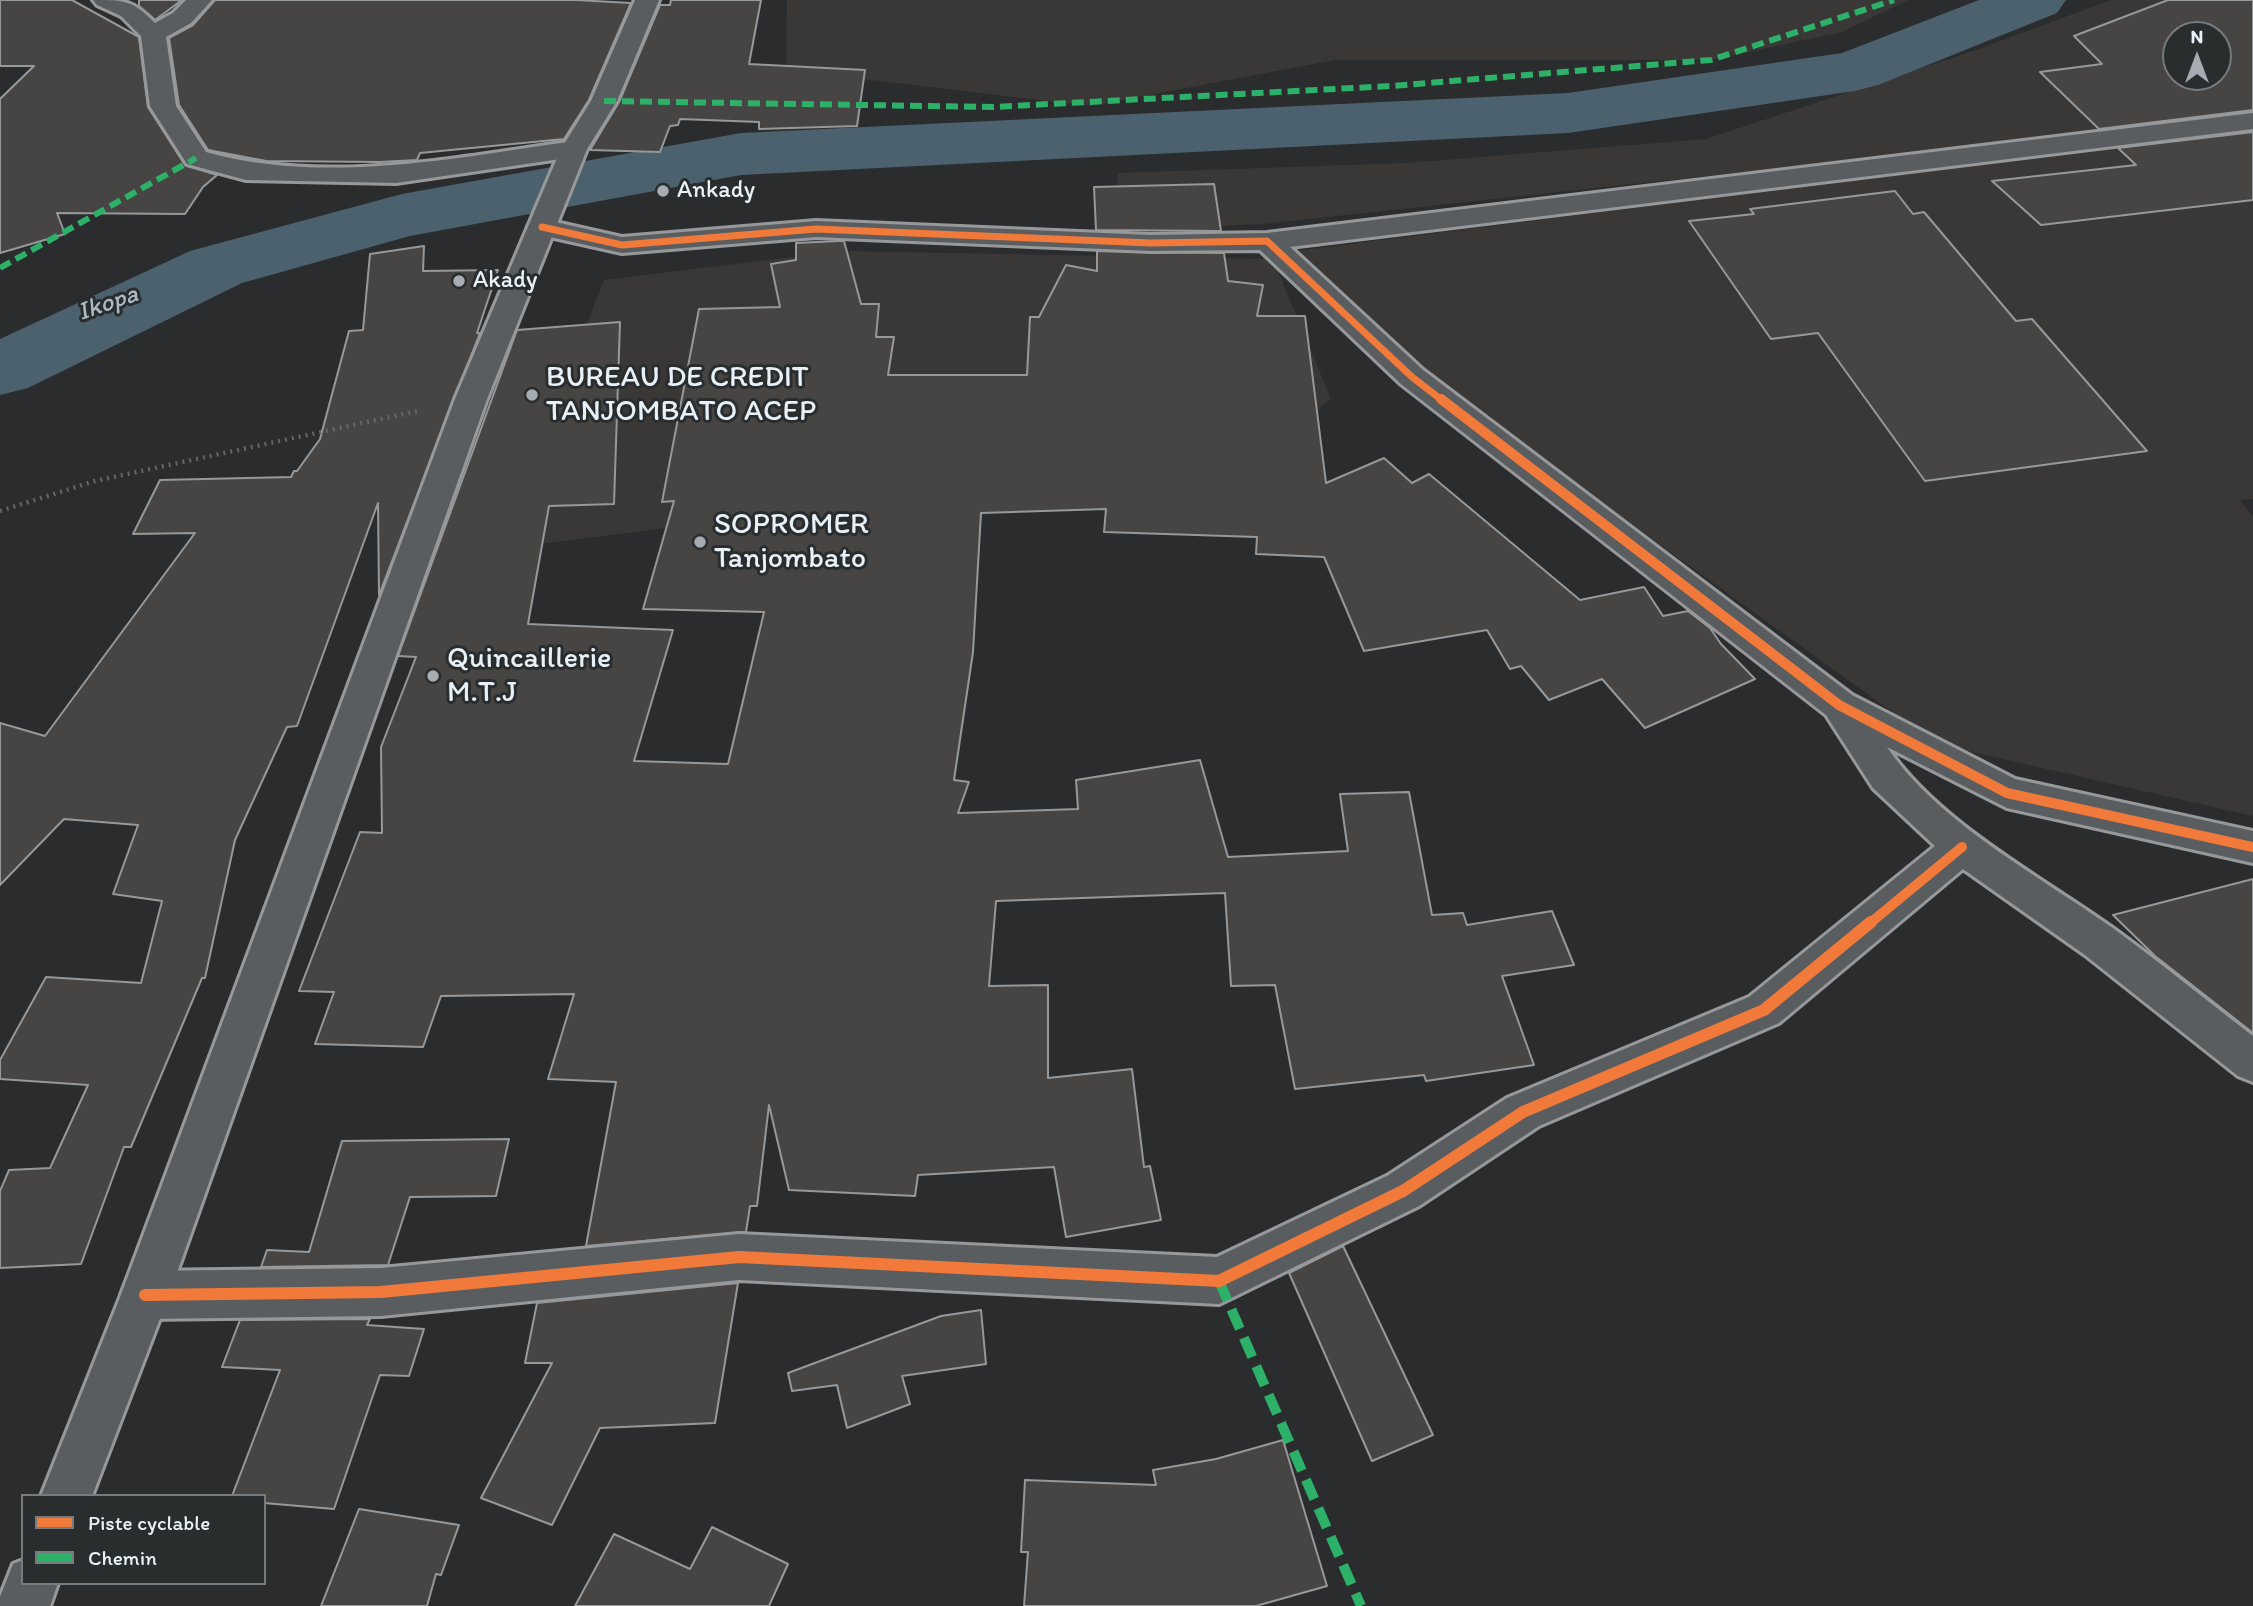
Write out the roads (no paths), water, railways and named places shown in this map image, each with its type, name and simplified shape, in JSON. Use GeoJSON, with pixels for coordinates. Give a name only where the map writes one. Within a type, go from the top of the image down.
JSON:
{"type":"FeatureCollection","features":[{"type":"Feature","properties":{"kind":"street"},"geometry":{"type":"LineString","coordinates":[[105,0],[129,12],[153,34],[163,106],[185,145],[196,158],[246,172],[396,175],[574,149]]}},
{"type":"Feature","properties":{"kind":"street"},"geometry":{"type":"LineString","coordinates":[[153,34],[181,19],[200,0]]}},
{"type":"Feature","properties":{"kind":"street"},"geometry":{"type":"LineString","coordinates":[[67,1494],[145,1294],[471,399],[574,149],[604,101],[647,0]]}},
{"type":"Feature","properties":{"kind":"street"},"geometry":{"type":"LineString","coordinates":[[542,227],[622,245],[816,229],[1151,243],[1267,241],[2253,121]]}},
{"type":"Feature","properties":{"kind":"street"},"geometry":{"type":"LineString","coordinates":[[1267,241],[1412,377],[1839,705],[2007,793],[2253,847]]}},
{"type":"Feature","properties":{"kind":"street"},"geometry":{"type":"LineString","coordinates":[[1839,705],[1886,777],[1962,847],[2100,942],[2253,1062]]}},
{"type":"Feature","properties":{"kind":"street"},"geometry":{"type":"LineString","coordinates":[[145,1294],[381,1292],[739,1257],[1219,1281],[1403,1191],[1523,1112],[1764,1010],[1962,847]]}},
{"type":"Feature","properties":{"kind":"street"},"geometry":{"type":"LineString","coordinates":[[23,1606],[31,1585]]}},
{"type":"Feature","properties":{"kind":"waterway","name":"Ikopa"},"geometry":{"type":"LineString","coordinates":[[0,370],[216,267],[402,216],[741,154],[1568,113],[1855,71],[2035,0]]}},
{"type":"Feature","properties":{"kind":"place","name":"Ankady"},"geometry":{"type":"Point","coordinates":[663,191]}},
{"type":"Feature","properties":{"kind":"place","name":"Akady"},"geometry":{"type":"Point","coordinates":[459,281]}},
{"type":"Feature","properties":{"kind":"place","name":"BUREAU DE CREDIT TANJOMBATO ACEP"},"geometry":{"type":"Point","coordinates":[532,395]}},
{"type":"Feature","properties":{"kind":"place","name":"SOPROMER Tanjombato"},"geometry":{"type":"Point","coordinates":[700,542]}},
{"type":"Feature","properties":{"kind":"place","name":"Quincaillerie M.T.J"},"geometry":{"type":"Point","coordinates":[433,676]}}]}
